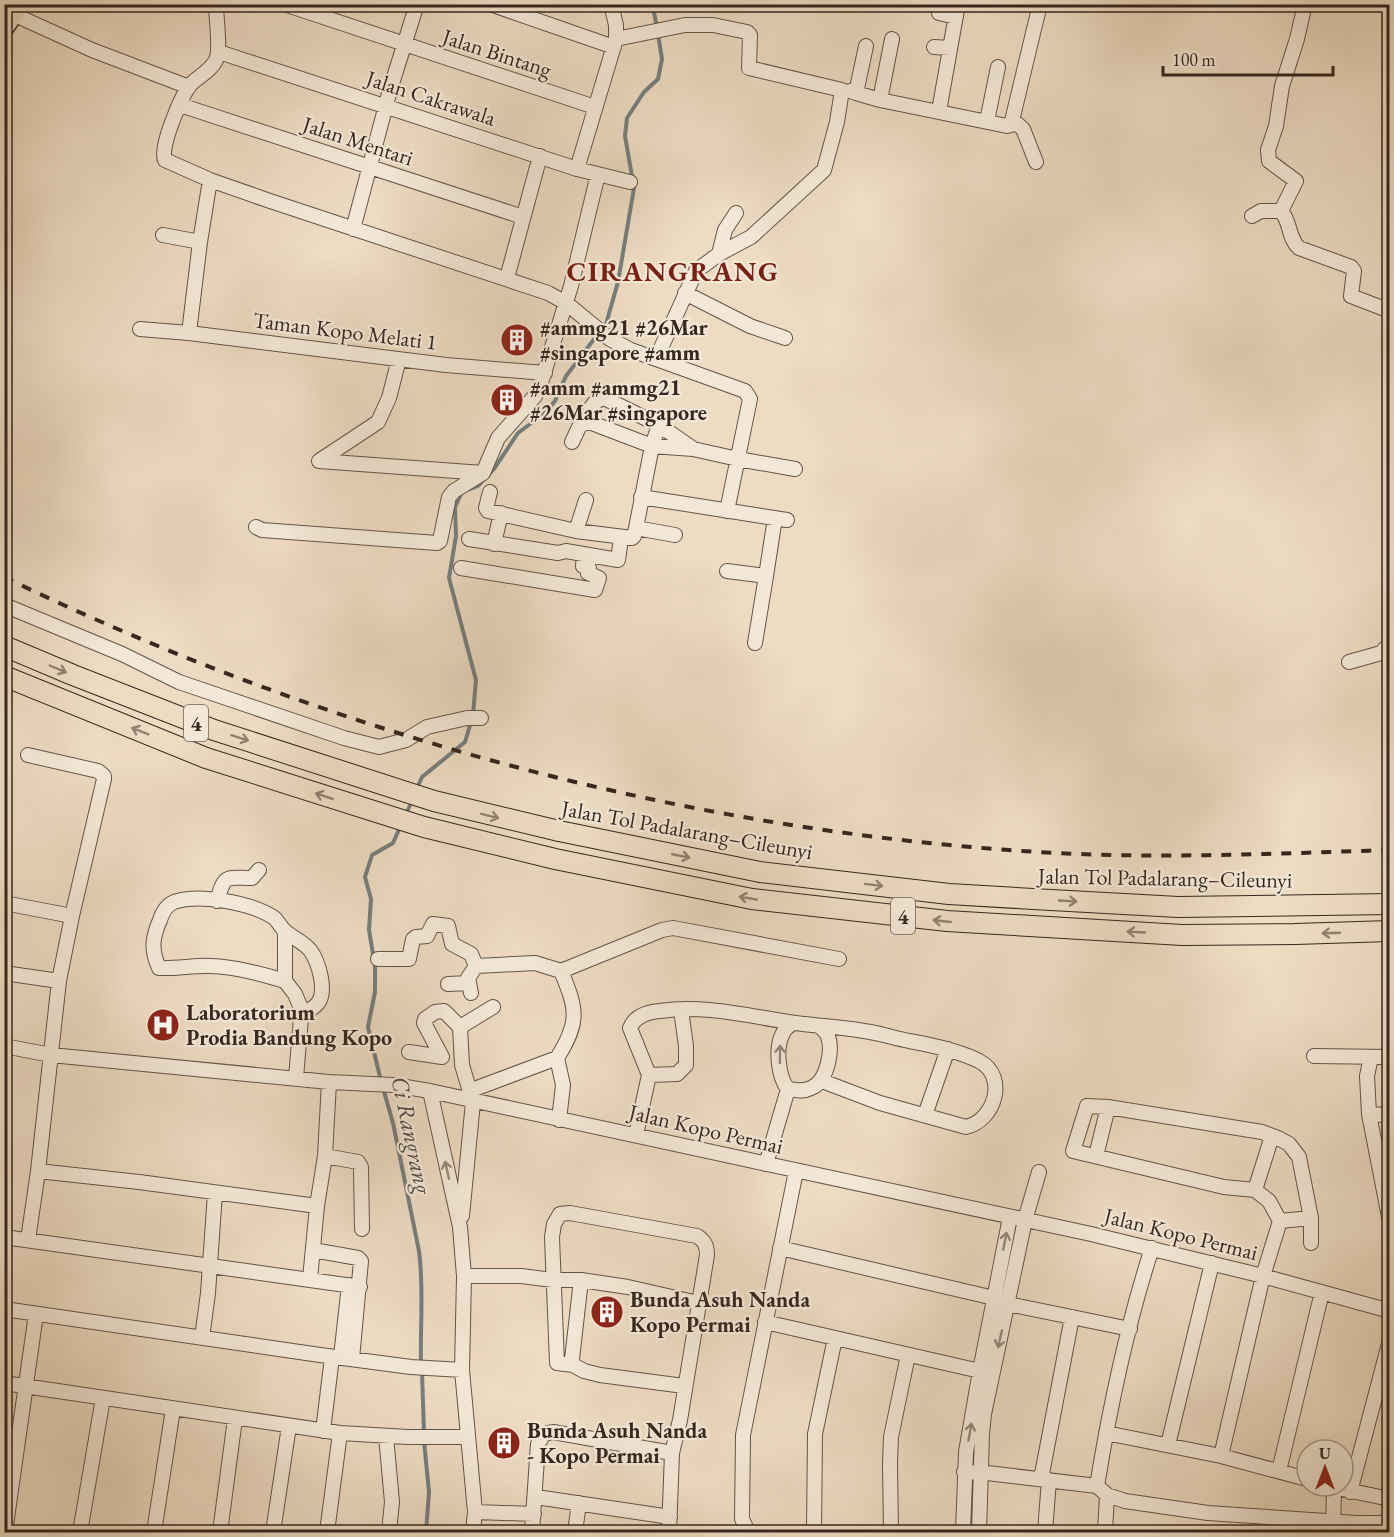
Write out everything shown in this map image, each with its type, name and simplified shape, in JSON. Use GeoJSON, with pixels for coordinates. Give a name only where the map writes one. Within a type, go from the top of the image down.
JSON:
{"type":"FeatureCollection","features":[{"type":"Feature","properties":{"kind":"highway","name":"Jalan Tol Padalarang–Cileunyi"},"geometry":{"type":"LineString","coordinates":[[4,646],[214,730],[434,801],[559,831],[760,872],[949,894],[1178,907],[1389,904]]}},
{"type":"Feature","properties":{"kind":"highway","name":"4"},"geometry":{"type":"LineString","coordinates":[[4,676],[206,758],[380,814],[555,860],[752,899],[947,921],[1182,935],[1389,931]]}},
{"type":"Feature","properties":{"kind":"street"},"geometry":{"type":"LineString","coordinates":[[216,4],[219,52],[216,62],[189,87],[180,105],[169,132],[163,157],[170,164],[353,229],[548,292],[566,303],[610,339],[631,350],[746,391],[750,399],[727,511]]}},
{"type":"Feature","properties":{"kind":"street","name":"Jalan Bintang"},"geometry":{"type":"LineString","coordinates":[[284,4],[595,107]]}},
{"type":"Feature","properties":{"kind":"street"},"geometry":{"type":"LineString","coordinates":[[353,229],[386,106],[417,4]]}},
{"type":"Feature","properties":{"kind":"street"},"geometry":{"type":"LineString","coordinates":[[490,4],[615,43],[669,28],[704,24],[747,32],[750,35],[749,68],[880,100],[1007,126],[1014,121],[1040,4]]}},
{"type":"Feature","properties":{"kind":"street"},"geometry":{"type":"LineString","coordinates":[[577,169],[615,43],[616,25],[611,4]]}},
{"type":"Feature","properties":{"kind":"street"},"geometry":{"type":"LineString","coordinates":[[1281,211],[1296,181],[1269,161],[1268,150],[1276,126],[1282,86],[1305,4]]}},
{"type":"Feature","properties":{"kind":"street"},"geometry":{"type":"LineString","coordinates":[[939,13],[957,11],[939,111]]}},
{"type":"Feature","properties":{"kind":"street"},"geometry":{"type":"LineString","coordinates":[[11,14],[92,50],[189,87]]}},
{"type":"Feature","properties":{"kind":"street"},"geometry":{"type":"LineString","coordinates":[[880,100],[892,39]]}},
{"type":"Feature","properties":{"kind":"street"},"geometry":{"type":"LineString","coordinates":[[856,93],[866,46]]}},
{"type":"Feature","properties":{"kind":"street"},"geometry":{"type":"LineString","coordinates":[[934,47],[951,48]]}},
{"type":"Feature","properties":{"kind":"street","name":"Jalan Cakrawala"},"geometry":{"type":"LineString","coordinates":[[219,52],[577,169],[630,182]]}},
{"type":"Feature","properties":{"kind":"street"},"geometry":{"type":"LineString","coordinates":[[987,121],[998,67]]}},
{"type":"Feature","properties":{"kind":"street"},"geometry":{"type":"LineString","coordinates":[[656,359],[696,271],[718,254],[752,237],[824,170],[837,122],[842,90]]}},
{"type":"Feature","properties":{"kind":"street","name":"Jalan Mentari"},"geometry":{"type":"LineString","coordinates":[[180,105],[524,217]]}},
{"type":"Feature","properties":{"kind":"street"},"geometry":{"type":"LineString","coordinates":[[1014,121],[1023,129],[1036,162]]}},
{"type":"Feature","properties":{"kind":"street"},"geometry":{"type":"LineString","coordinates":[[507,278],[540,156]]}},
{"type":"Feature","properties":{"kind":"street"},"geometry":{"type":"LineString","coordinates":[[256,527],[262,530],[436,543],[441,536],[449,497],[454,491],[483,472],[498,438],[535,396],[545,373],[571,286],[598,174]]}},
{"type":"Feature","properties":{"kind":"street"},"geometry":{"type":"LineString","coordinates":[[189,333],[210,180]]}},
{"type":"Feature","properties":{"kind":"street"},"geometry":{"type":"LineString","coordinates":[[1252,216],[1261,211],[1281,211],[1286,216],[1294,243],[1299,248],[1351,267],[1354,271],[1351,296],[1389,311]]}},
{"type":"Feature","properties":{"kind":"street"},"geometry":{"type":"LineString","coordinates":[[718,254],[726,230],[736,213]]}},
{"type":"Feature","properties":{"kind":"street"},"geometry":{"type":"LineString","coordinates":[[163,235],[200,242]]}},
{"type":"Feature","properties":{"kind":"street"},"geometry":{"type":"LineString","coordinates":[[548,292],[571,286]]}},
{"type":"Feature","properties":{"kind":"street"},"geometry":{"type":"LineString","coordinates":[[685,293],[750,326],[785,338]]}},
{"type":"Feature","properties":{"kind":"street","name":"Taman Kopo Melati 1"},"geometry":{"type":"LineString","coordinates":[[140,329],[399,359],[545,373]]}},
{"type":"Feature","properties":{"kind":"street"},"geometry":{"type":"LineString","coordinates":[[399,359],[389,398],[378,422],[319,461],[483,472]]}},
{"type":"Feature","properties":{"kind":"street"},"geometry":{"type":"LineString","coordinates":[[589,422],[591,407],[595,401],[604,398],[659,424],[693,449]]}},
{"type":"Feature","properties":{"kind":"street"},"geometry":{"type":"LineString","coordinates":[[572,442],[580,425],[589,422],[652,446],[693,449],[795,469]]}},
{"type":"Feature","properties":{"kind":"street"},"geometry":{"type":"LineString","coordinates":[[490,492],[487,510],[576,531],[632,538],[659,424]]}},
{"type":"Feature","properties":{"kind":"street"},"geometry":{"type":"LineString","coordinates":[[641,497],[781,519],[766,576],[755,643]]}},
{"type":"Feature","properties":{"kind":"street"},"geometry":{"type":"LineString","coordinates":[[576,531],[586,500]]}},
{"type":"Feature","properties":{"kind":"street"},"geometry":{"type":"LineString","coordinates":[[494,544],[501,513]]}},
{"type":"Feature","properties":{"kind":"street"},"geometry":{"type":"LineString","coordinates":[[636,528],[675,534]]}},
{"type":"Feature","properties":{"kind":"street"},"geometry":{"type":"LineString","coordinates":[[469,539],[558,553],[566,550],[618,560],[621,538]]}},
{"type":"Feature","properties":{"kind":"street"},"geometry":{"type":"LineString","coordinates":[[461,568],[595,590],[599,578],[588,573],[589,568],[583,566],[584,554]]}},
{"type":"Feature","properties":{"kind":"street"},"geometry":{"type":"LineString","coordinates":[[727,571],[766,576]]}},
{"type":"Feature","properties":{"kind":"street"},"geometry":{"type":"LineString","coordinates":[[4,605],[122,654],[179,682],[344,738],[379,747],[406,740],[427,727],[467,718],[481,718]]}},
{"type":"Feature","properties":{"kind":"street"},"geometry":{"type":"LineString","coordinates":[[1349,662],[1381,652],[1389,642]]}},
{"type":"Feature","properties":{"kind":"street"},"geometry":{"type":"LineString","coordinates":[[28,755],[98,771],[104,776],[59,981],[28,1240]]}},
{"type":"Feature","properties":{"kind":"street"},"geometry":{"type":"LineString","coordinates":[[217,901],[225,878],[252,878],[259,870]]}},
{"type":"Feature","properties":{"kind":"street"},"geometry":{"type":"LineString","coordinates":[[296,1078],[300,1018],[317,1005],[320,999],[319,972],[315,957],[310,950],[285,931],[274,918],[247,907],[196,898],[173,903],[163,913],[153,935],[153,954],[159,968],[211,966],[259,973],[285,981],[296,994],[303,1014]]}},
{"type":"Feature","properties":{"kind":"street"},"geometry":{"type":"LineString","coordinates":[[4,903],[72,916]]}},
{"type":"Feature","properties":{"kind":"street"},"geometry":{"type":"LineString","coordinates":[[378,959],[409,958],[413,939],[427,936],[433,924],[443,924],[448,927],[452,944],[471,954],[476,966]]}},
{"type":"Feature","properties":{"kind":"street"},"geometry":{"type":"LineString","coordinates":[[476,966],[535,963],[561,971],[669,928],[839,959]]}},
{"type":"Feature","properties":{"kind":"street"},"geometry":{"type":"LineString","coordinates":[[285,931],[285,981]]}},
{"type":"Feature","properties":{"kind":"street"},"geometry":{"type":"LineString","coordinates":[[448,984],[470,988],[468,978],[476,966]]}},
{"type":"Feature","properties":{"kind":"street"},"geometry":{"type":"LineString","coordinates":[[471,1096],[556,1058],[571,1033],[573,1023],[574,1002],[561,971]]}},
{"type":"Feature","properties":{"kind":"street"},"geometry":{"type":"LineString","coordinates":[[4,973],[59,981]]}},
{"type":"Feature","properties":{"kind":"street"},"geometry":{"type":"LineString","coordinates":[[460,1027],[493,1007]]}},
{"type":"Feature","properties":{"kind":"street"},"geometry":{"type":"LineString","coordinates":[[649,1075],[677,1074],[686,1065],[681,1010]]}},
{"type":"Feature","properties":{"kind":"street"},"geometry":{"type":"LineString","coordinates":[[636,1135],[649,1075],[630,1031],[633,1022],[640,1016],[652,1012],[723,1011],[820,1027],[863,1031],[948,1049],[979,1061],[990,1069],[996,1079],[994,1096],[984,1117],[972,1125],[960,1126],[880,1103],[822,1081]]}},
{"type":"Feature","properties":{"kind":"street"},"geometry":{"type":"LineString","coordinates":[[410,1052],[442,1057],[424,1023],[425,1019],[435,1012],[447,1012],[460,1027],[462,1065],[471,1096],[460,1227]]}},
{"type":"Feature","properties":{"kind":"street"},"geometry":{"type":"LineString","coordinates":[[766,1164],[788,1089],[782,1078],[780,1046],[784,1030],[793,1023]]}},
{"type":"Feature","properties":{"kind":"street"},"geometry":{"type":"LineString","coordinates":[[788,1089],[801,1091],[812,1088],[822,1081],[828,1062],[829,1043],[827,1034],[820,1027]]}},
{"type":"Feature","properties":{"kind":"street","name":"Jalan Kopo Permai"},"geometry":{"type":"LineString","coordinates":[[4,1046],[51,1055],[145,1057],[230,1066],[296,1078],[368,1085],[394,1085],[471,1096],[559,1120],[1152,1248],[1389,1311]]}},
{"type":"Feature","properties":{"kind":"street"},"geometry":{"type":"LineString","coordinates":[[926,1115],[948,1049]]}},
{"type":"Feature","properties":{"kind":"street"},"geometry":{"type":"LineString","coordinates":[[1314,1056],[1389,1057]]}},
{"type":"Feature","properties":{"kind":"street"},"geometry":{"type":"LineString","coordinates":[[1371,1057],[1367,1076],[1369,1114],[1386,1174],[1389,1222]]}},
{"type":"Feature","properties":{"kind":"street"},"geometry":{"type":"LineString","coordinates":[[556,1058],[562,1085],[559,1120]]}},
{"type":"Feature","properties":{"kind":"street"},"geometry":{"type":"LineString","coordinates":[[310,1279],[317,1206],[325,1156],[329,1082]]}},
{"type":"Feature","properties":{"kind":"street"},"geometry":{"type":"LineString","coordinates":[[430,1091],[460,1227],[464,1276],[462,1370],[475,1512],[473,1533]]}},
{"type":"Feature","properties":{"kind":"street"},"geometry":{"type":"LineString","coordinates":[[1221,1456],[1263,1276],[1280,1221],[1269,1201],[1254,1190],[1224,1187],[1073,1151],[1087,1106],[1108,1107],[1272,1136],[1288,1144],[1299,1157],[1311,1218],[1311,1243]]}},
{"type":"Feature","properties":{"kind":"street"},"geometry":{"type":"LineString","coordinates":[[1096,1156],[1108,1107]]}},
{"type":"Feature","properties":{"kind":"street"},"geometry":{"type":"LineString","coordinates":[[1369,1114],[1389,1115]]}},
{"type":"Feature","properties":{"kind":"street"},"geometry":{"type":"LineString","coordinates":[[1254,1190],[1272,1136]]}},
{"type":"Feature","properties":{"kind":"street"},"geometry":{"type":"LineString","coordinates":[[325,1156],[358,1162],[362,1167],[362,1229]]}},
{"type":"Feature","properties":{"kind":"street"},"geometry":{"type":"LineString","coordinates":[[38,1170],[317,1206]]}},
{"type":"Feature","properties":{"kind":"street"},"geometry":{"type":"LineString","coordinates":[[748,1533],[742,1519],[743,1435],[796,1171]]}},
{"type":"Feature","properties":{"kind":"street"},"geometry":{"type":"LineString","coordinates":[[979,1533],[972,1472],[980,1371],[994,1298],[1018,1219],[1039,1172]]}},
{"type":"Feature","properties":{"kind":"street"},"geometry":{"type":"LineString","coordinates":[[202,1338],[215,1193]]}},
{"type":"Feature","properties":{"kind":"street"},"geometry":{"type":"LineString","coordinates":[[669,1533],[672,1453],[680,1420],[707,1255],[706,1246],[697,1236],[567,1212],[562,1213],[557,1217],[553,1229],[556,1364],[573,1365],[584,1371],[600,1375],[684,1386]]}},
{"type":"Feature","properties":{"kind":"street"},"geometry":{"type":"LineString","coordinates":[[1280,1221],[1311,1218]]}},
{"type":"Feature","properties":{"kind":"street"},"geometry":{"type":"LineString","coordinates":[[963,1533],[972,1472],[1008,1304],[1018,1219]]}},
{"type":"Feature","properties":{"kind":"street"},"geometry":{"type":"LineString","coordinates":[[4,1237],[355,1286]]}},
{"type":"Feature","properties":{"kind":"street"},"geometry":{"type":"LineString","coordinates":[[780,1248],[994,1298]]}},
{"type":"Feature","properties":{"kind":"street"},"geometry":{"type":"LineString","coordinates":[[1105,1533],[1102,1491],[1106,1433],[1130,1329],[1152,1248]]}},
{"type":"Feature","properties":{"kind":"street"},"geometry":{"type":"LineString","coordinates":[[314,1250],[360,1259],[350,1330],[323,1431]]}},
{"type":"Feature","properties":{"kind":"street"},"geometry":{"type":"LineString","coordinates":[[1168,1445],[1212,1263]]}},
{"type":"Feature","properties":{"kind":"street"},"geometry":{"type":"LineString","coordinates":[[464,1276],[521,1276],[553,1280],[581,1280],[628,1287],[698,1303]]}},
{"type":"Feature","properties":{"kind":"street"},"geometry":{"type":"LineString","coordinates":[[573,1365],[581,1280]]}},
{"type":"Feature","properties":{"kind":"street"},"geometry":{"type":"LineString","coordinates":[[1279,1471],[1322,1292]]}},
{"type":"Feature","properties":{"kind":"street"},"geometry":{"type":"LineString","coordinates":[[1008,1304],[1130,1329]]}},
{"type":"Feature","properties":{"kind":"street"},"geometry":{"type":"LineString","coordinates":[[4,1310],[342,1358],[411,1367],[462,1370]]}},
{"type":"Feature","properties":{"kind":"street"},"geometry":{"type":"LineString","coordinates":[[5,1533],[36,1314]]}},
{"type":"Feature","properties":{"kind":"street"},"geometry":{"type":"LineString","coordinates":[[1045,1533],[1045,1479],[1072,1317]]}},
{"type":"Feature","properties":{"kind":"street"},"geometry":{"type":"LineString","coordinates":[[765,1322],[980,1371]]}},
{"type":"Feature","properties":{"kind":"street"},"geometry":{"type":"LineString","coordinates":[[814,1533],[815,1434],[835,1338]]}},
{"type":"Feature","properties":{"kind":"street"},"geometry":{"type":"LineString","coordinates":[[1355,1473],[1389,1340]]}},
{"type":"Feature","properties":{"kind":"street"},"geometry":{"type":"LineString","coordinates":[[891,1533],[891,1437],[908,1355]]}},
{"type":"Feature","properties":{"kind":"street"},"geometry":{"type":"LineString","coordinates":[[4,1383],[340,1433],[437,1438],[468,1437]]}},
{"type":"Feature","properties":{"kind":"street"},"geometry":{"type":"LineString","coordinates":[[80,1533],[103,1398]]}},
{"type":"Feature","properties":{"kind":"street"},"geometry":{"type":"LineString","coordinates":[[154,1533],[173,1409]]}},
{"type":"Feature","properties":{"kind":"street"},"geometry":{"type":"LineString","coordinates":[[220,1533],[235,1419]]}},
{"type":"Feature","properties":{"kind":"street"},"geometry":{"type":"LineString","coordinates":[[273,1533],[289,1426]]}},
{"type":"Feature","properties":{"kind":"street"},"geometry":{"type":"LineString","coordinates":[[532,1533],[538,1443],[541,1436],[547,1432],[672,1453]]}},
{"type":"Feature","properties":{"kind":"street"},"geometry":{"type":"LineString","coordinates":[[327,1533],[340,1433]]}},
{"type":"Feature","properties":{"kind":"street"},"geometry":{"type":"LineString","coordinates":[[1106,1433],[1221,1456],[1295,1476]]}},
{"type":"Feature","properties":{"kind":"street"},"geometry":{"type":"LineString","coordinates":[[386,1436],[392,1502],[389,1533]]}},
{"type":"Feature","properties":{"kind":"street"},"geometry":{"type":"LineString","coordinates":[[972,1472],[1045,1479],[1102,1491],[1136,1503],[1208,1513],[1333,1527],[1389,1523]]}},
{"type":"Feature","properties":{"kind":"street"},"geometry":{"type":"LineString","coordinates":[[1355,1493],[1389,1499]]}},
{"type":"Feature","properties":{"kind":"street"},"geometry":{"type":"LineString","coordinates":[[536,1497],[670,1517]]}},
{"type":"Feature","properties":{"kind":"street"},"geometry":{"type":"LineString","coordinates":[[1331,1498],[1333,1527]]}},
{"type":"Feature","properties":{"kind":"street"},"geometry":{"type":"LineString","coordinates":[[575,1533],[579,1503]]}},
{"type":"Feature","properties":{"kind":"street"},"geometry":{"type":"LineString","coordinates":[[475,1512],[534,1514]]}},
{"type":"Feature","properties":{"kind":"waterway","name":"Ci Rangrang"},"geometry":{"type":"LineString","coordinates":[[652,4],[657,27]]}},
{"type":"Feature","properties":{"kind":"waterway","name":"Ci Rangrang"},"geometry":{"type":"LineString","coordinates":[[603,328],[618,282],[634,188],[625,136],[627,118],[644,92],[658,79],[662,59],[658,34]]}},
{"type":"Feature","properties":{"kind":"waterway","name":"Ci Rangrang"},"geometry":{"type":"LineString","coordinates":[[473,715],[476,680],[449,578],[456,536],[455,507],[462,492],[478,486],[494,469],[518,433],[546,412],[555,401],[566,376],[598,334]]}},
{"type":"Feature","properties":{"kind":"waterway","name":"Ci Rangrang"},"geometry":{"type":"LineString","coordinates":[[417,788],[422,777],[465,742],[471,722]]}},
{"type":"Feature","properties":{"kind":"waterway","name":"Ci Rangrang"},"geometry":{"type":"LineString","coordinates":[[405,816],[412,801]]}},
{"type":"Feature","properties":{"kind":"waterway","name":"Ci Rangrang"},"geometry":{"type":"LineString","coordinates":[[381,1081],[368,1027],[375,992],[375,966],[369,930],[371,899],[365,877],[372,855],[393,843],[401,825]]}},
{"type":"Feature","properties":{"kind":"waterway","name":"Ci Rangrang"},"geometry":{"type":"LineString","coordinates":[[383,1088],[393,1123],[419,1251],[422,1293],[421,1365]]}},
{"type":"Feature","properties":{"kind":"waterway","name":"Ci Rangrang"},"geometry":{"type":"LineString","coordinates":[[422,1372],[424,1434]]}},
{"type":"Feature","properties":{"kind":"waterway","name":"Ci Rangrang"},"geometry":{"type":"LineString","coordinates":[[424,1441],[429,1492],[426,1532]]}},
{"type":"Feature","properties":{"kind":"railway"},"geometry":{"type":"LineString","coordinates":[[4,577],[123,631],[245,680],[368,724],[494,761],[621,793],[750,818],[879,837],[1009,850],[1104,855],[1390,850]]}},
{"type":"Feature","properties":{"kind":"place","name":"#ammg21 #26Mar #singapore #amm"},"geometry":{"type":"Point","coordinates":[517,340]}},
{"type":"Feature","properties":{"kind":"place","name":"#amm #ammg21 #26Mar #singapore"},"geometry":{"type":"Point","coordinates":[507,400]}},
{"type":"Feature","properties":{"kind":"place","name":"Laboratorium Prodia Bandung Kopo"},"geometry":{"type":"Point","coordinates":[163,1025]}},
{"type":"Feature","properties":{"kind":"place","name":"Bunda Asuh Nanda Kopo Permai"},"geometry":{"type":"Point","coordinates":[607,1312]}},
{"type":"Feature","properties":{"kind":"place","name":"Bunda Asuh Nanda - Kopo Permai"},"geometry":{"type":"Point","coordinates":[504,1443]}},
{"type":"Feature","properties":{"kind":"district","name":"CIRANGRANG"},"geometry":{"type":"Point","coordinates":[673,271]}}]}
